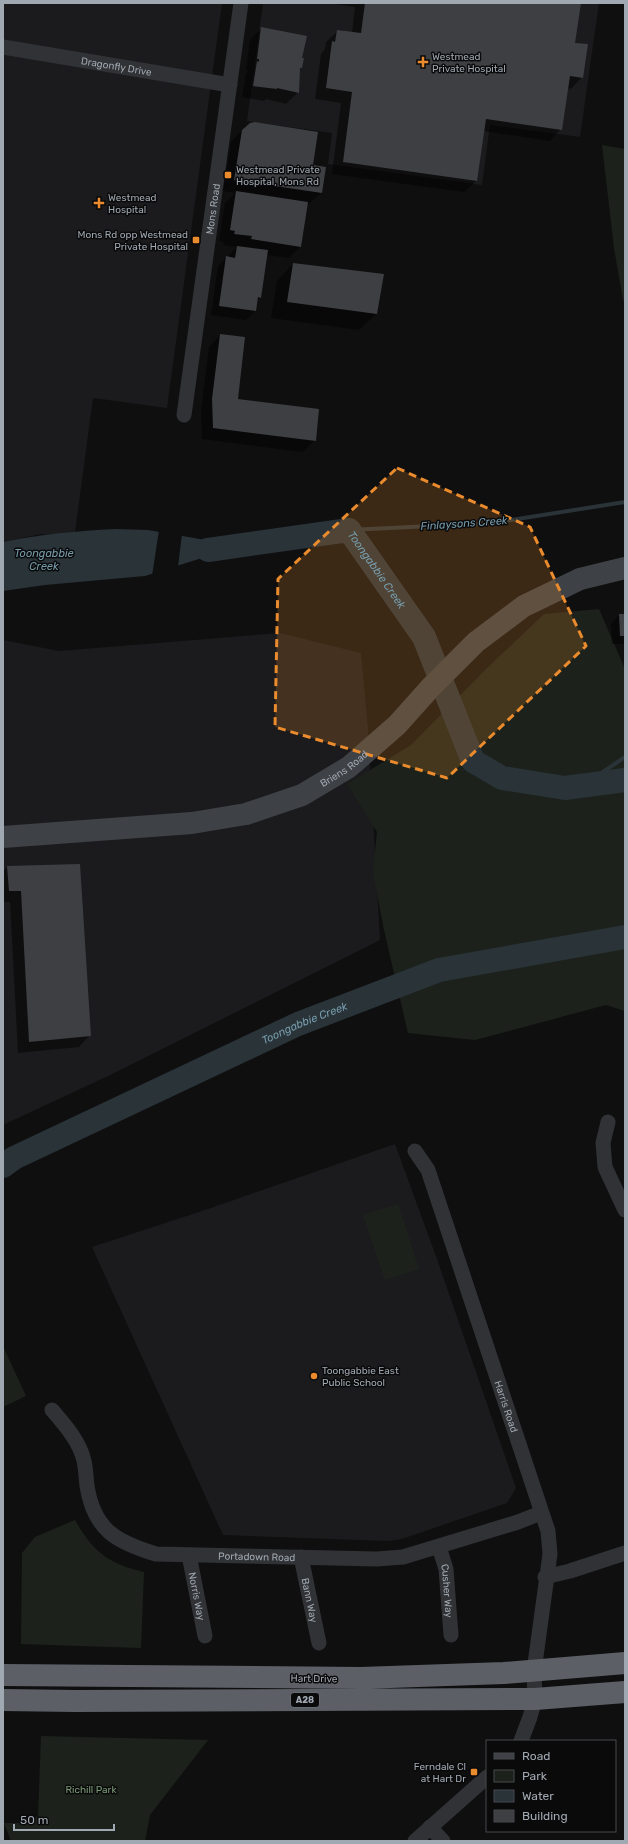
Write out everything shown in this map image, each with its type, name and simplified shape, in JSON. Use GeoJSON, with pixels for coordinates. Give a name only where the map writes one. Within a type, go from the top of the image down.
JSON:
{"type":"FeatureCollection","features":[{"type":"Feature","properties":{"kind":"highway","name":"Hart Drive"},"geometry":{"type":"LineString","coordinates":[[3,1675],[361,1678],[504,1673],[625,1663]]}},
{"type":"Feature","properties":{"kind":"highway","name":"A28"},"geometry":{"type":"LineString","coordinates":[[3,1700],[83,1701],[534,1698],[625,1692]]}},
{"type":"Feature","properties":{"kind":"street","name":"Mons Road"},"geometry":{"type":"LineString","coordinates":[[184,415],[241,3]]}},
{"type":"Feature","properties":{"kind":"street","name":"Dragonfly Drive"},"geometry":{"type":"LineString","coordinates":[[3,47],[230,85]]}},
{"type":"Feature","properties":{"kind":"street","name":"Briens Road"},"geometry":{"type":"LineString","coordinates":[[3,837],[192,823],[246,814],[302,795],[349,767],[397,725],[431,687],[476,642],[524,606],[580,579],[625,568]]}},
{"type":"Feature","properties":{"kind":"street"},"geometry":{"type":"LineString","coordinates":[[608,1122],[603,1143],[605,1167],[625,1210]]}},
{"type":"Feature","properties":{"kind":"street","name":"Harris Road"},"geometry":{"type":"LineString","coordinates":[[415,1151],[428,1170],[548,1532],[550,1554],[545,1577],[534,1670],[534,1698],[530,1717],[521,1740]]}},
{"type":"Feature","properties":{"kind":"street","name":"Portadown Road"},"geometry":{"type":"LineString","coordinates":[[52,1410],[70,1431],[84,1461],[87,1486],[93,1511],[102,1526],[117,1539],[132,1547],[156,1554],[300,1557],[403,1557],[518,1522],[541,1513]]}},
{"type":"Feature","properties":{"kind":"street","name":"Cusher Way"},"geometry":{"type":"LineString","coordinates":[[439,1547],[446,1569],[451,1635]]}},
{"type":"Feature","properties":{"kind":"street"},"geometry":{"type":"LineString","coordinates":[[545,1577],[570,1571],[625,1553]]}},
{"type":"Feature","properties":{"kind":"street","name":"Norris Way"},"geometry":{"type":"LineString","coordinates":[[189,1555],[204,1636]]}},
{"type":"Feature","properties":{"kind":"street","name":"Bann Way"},"geometry":{"type":"LineString","coordinates":[[300,1557],[319,1643]]}},
{"type":"Feature","properties":{"kind":"street"},"geometry":{"type":"LineString","coordinates":[[415,1841],[486,1778]]}},
{"type":"Feature","properties":{"kind":"street"},"geometry":{"type":"LineString","coordinates":[[430,1827],[443,1841]]}},
{"type":"Feature","properties":{"kind":"highlighted area"},"geometry":{"type":"Polygon","coordinates":[[[397,468],[530,527],[586,646],[447,778],[275,727],[278,579],[397,468]]]}},
{"type":"Feature","properties":{"kind":"shaded area","name":"Westmead Hospital"},"geometry":{"type":"Polygon","coordinates":[[[3,3],[222,3],[167,408],[93,398],[75,532],[55,535],[41,534],[3,542],[3,3]]]}},
{"type":"Feature","properties":{"kind":"shaded area","name":"Westmead Private Hospital"},"geometry":{"type":"Polygon","coordinates":[[[263,3],[599,3],[580,137],[490,125],[482,185],[328,164],[332,133],[247,121],[263,3]]]}},
{"type":"Feature","properties":{"kind":"shaded area"},"geometry":{"type":"Polygon","coordinates":[[[280,633],[361,653],[368,728],[380,940],[108,1076],[3,1125],[3,640],[59,651],[280,633]]]}},
{"type":"Feature","properties":{"kind":"shaded area","name":"Toongabbie East Public School"},"geometry":{"type":"Polygon","coordinates":[[[395,1144],[437,1259],[516,1488],[507,1503],[402,1539],[388,1541],[223,1535],[92,1247],[208,1209],[395,1144]]]}},
{"type":"Feature","properties":{"kind":"green space"},"geometry":{"type":"Polygon","coordinates":[[[602,145],[625,149],[625,301],[623,300],[614,248],[602,145]]]}},
{"type":"Feature","properties":{"kind":"green space"},"geometry":{"type":"Polygon","coordinates":[[[599,609],[625,669],[625,1011],[606,1005],[475,1040],[408,1033],[384,930],[373,872],[377,832],[347,784],[411,745],[486,669],[544,614],[599,609]]]}},
{"type":"Feature","properties":{"kind":"green space"},"geometry":{"type":"Polygon","coordinates":[[[398,1204],[419,1269],[385,1280],[363,1215],[398,1204]]]}},
{"type":"Feature","properties":{"kind":"green space"},"geometry":{"type":"Polygon","coordinates":[[[3,1346],[26,1396],[3,1407],[3,1346]]]}},
{"type":"Feature","properties":{"kind":"green space"},"geometry":{"type":"Polygon","coordinates":[[[75,1520],[88,1540],[103,1555],[121,1565],[144,1572],[141,1648],[21,1644],[22,1553],[35,1537],[75,1520]]]}},
{"type":"Feature","properties":{"kind":"green space","name":"Richill Park"},"geometry":{"type":"Polygon","coordinates":[[[41,1736],[208,1740],[150,1815],[145,1841],[11,1841],[4,1823],[20,1823],[20,1817],[38,1817],[41,1736]]]}},
{"type":"Feature","properties":{"kind":"water","name":"Toongabbie Creek"},"geometry":{"type":"Polygon","coordinates":[[[115,529],[148,530],[240,546],[145,576],[45,585],[3,591],[3,542],[59,533],[115,529]]]}},
{"type":"Feature","properties":{"kind":"pier"},"geometry":{"type":"Polygon","coordinates":[[[159,530],[182,534],[178,567],[152,576],[159,530]]]}},
{"type":"Feature","properties":{"kind":"building","name":"Westmead Private Hospital"},"geometry":{"type":"Polygon","coordinates":[[[365,3],[581,3],[575,43],[588,44],[583,78],[570,76],[562,130],[486,119],[477,181],[343,162],[352,92],[326,88],[332,41],[335,42],[337,30],[361,33],[365,3]]]}},
{"type":"Feature","properties":{"kind":"building"},"geometry":{"type":"Polygon","coordinates":[[[261,27],[307,36],[302,58],[304,58],[302,68],[300,68],[299,93],[277,88],[253,86],[257,61],[259,62],[259,59],[257,59],[261,27]]]}},
{"type":"Feature","properties":{"kind":"building"},"geometry":{"type":"Polygon","coordinates":[[[255,122],[318,132],[313,165],[326,167],[322,193],[234,180],[242,130],[250,123],[255,122]]]}},
{"type":"Feature","properties":{"kind":"building"},"geometry":{"type":"Polygon","coordinates":[[[236,191],[308,202],[301,247],[251,239],[252,236],[234,234],[235,231],[230,230],[236,191]]]}},
{"type":"Feature","properties":{"kind":"building"},"geometry":{"type":"Polygon","coordinates":[[[237,246],[268,250],[261,298],[258,297],[256,311],[219,306],[226,256],[235,258],[237,246]]]}},
{"type":"Feature","properties":{"kind":"building"},"geometry":{"type":"Polygon","coordinates":[[[293,263],[384,274],[377,314],[287,302],[293,263]]]}},
{"type":"Feature","properties":{"kind":"building"},"geometry":{"type":"Polygon","coordinates":[[[220,334],[245,337],[238,399],[319,409],[316,441],[213,428],[212,399],[220,334]]]}},
{"type":"Feature","properties":{"kind":"building"},"geometry":{"type":"Polygon","coordinates":[[[619,614],[625,614],[625,636],[620,636],[619,614]]]}},
{"type":"Feature","properties":{"kind":"building"},"geometry":{"type":"Polygon","coordinates":[[[80,864],[91,1036],[29,1042],[21,891],[9,891],[7,866],[80,864]]]}},
{"type":"Feature","properties":{"kind":"waterway","name":"Finlaysons Creek"},"geometry":{"type":"LineString","coordinates":[[349,530],[492,523],[625,502]]}},
{"type":"Feature","properties":{"kind":"waterway","name":"Toongabbie Creek"},"geometry":{"type":"LineString","coordinates":[[208,550],[349,530],[424,637],[473,761],[502,778],[565,788],[625,780]]}},
{"type":"Feature","properties":{"kind":"waterway"},"geometry":{"type":"LineString","coordinates":[[582,786],[625,757]]}},
{"type":"Feature","properties":{"kind":"waterway","name":"Toongabbie Creek"},"geometry":{"type":"LineString","coordinates":[[3,1166],[14,1158],[298,1024],[439,970],[625,937]]}},
{"type":"Feature","properties":{"kind":"place","name":"Westmead Private Hospital"},"geometry":{"type":"Point","coordinates":[423,62]}},
{"type":"Feature","properties":{"kind":"place","name":"Westmead Private Hospital, Mons Rd"},"geometry":{"type":"Point","coordinates":[228,175]}},
{"type":"Feature","properties":{"kind":"place","name":"Westmead Hospital"},"geometry":{"type":"Point","coordinates":[99,203]}},
{"type":"Feature","properties":{"kind":"place","name":"Mons Rd opp Westmead Private Hospital"},"geometry":{"type":"Point","coordinates":[196,240]}},
{"type":"Feature","properties":{"kind":"place","name":"Toongabbie East Public School"},"geometry":{"type":"Point","coordinates":[314,1376]}},
{"type":"Feature","properties":{"kind":"place","name":"Ferndale Cl at Hart Dr"},"geometry":{"type":"Point","coordinates":[474,1772]}}]}
